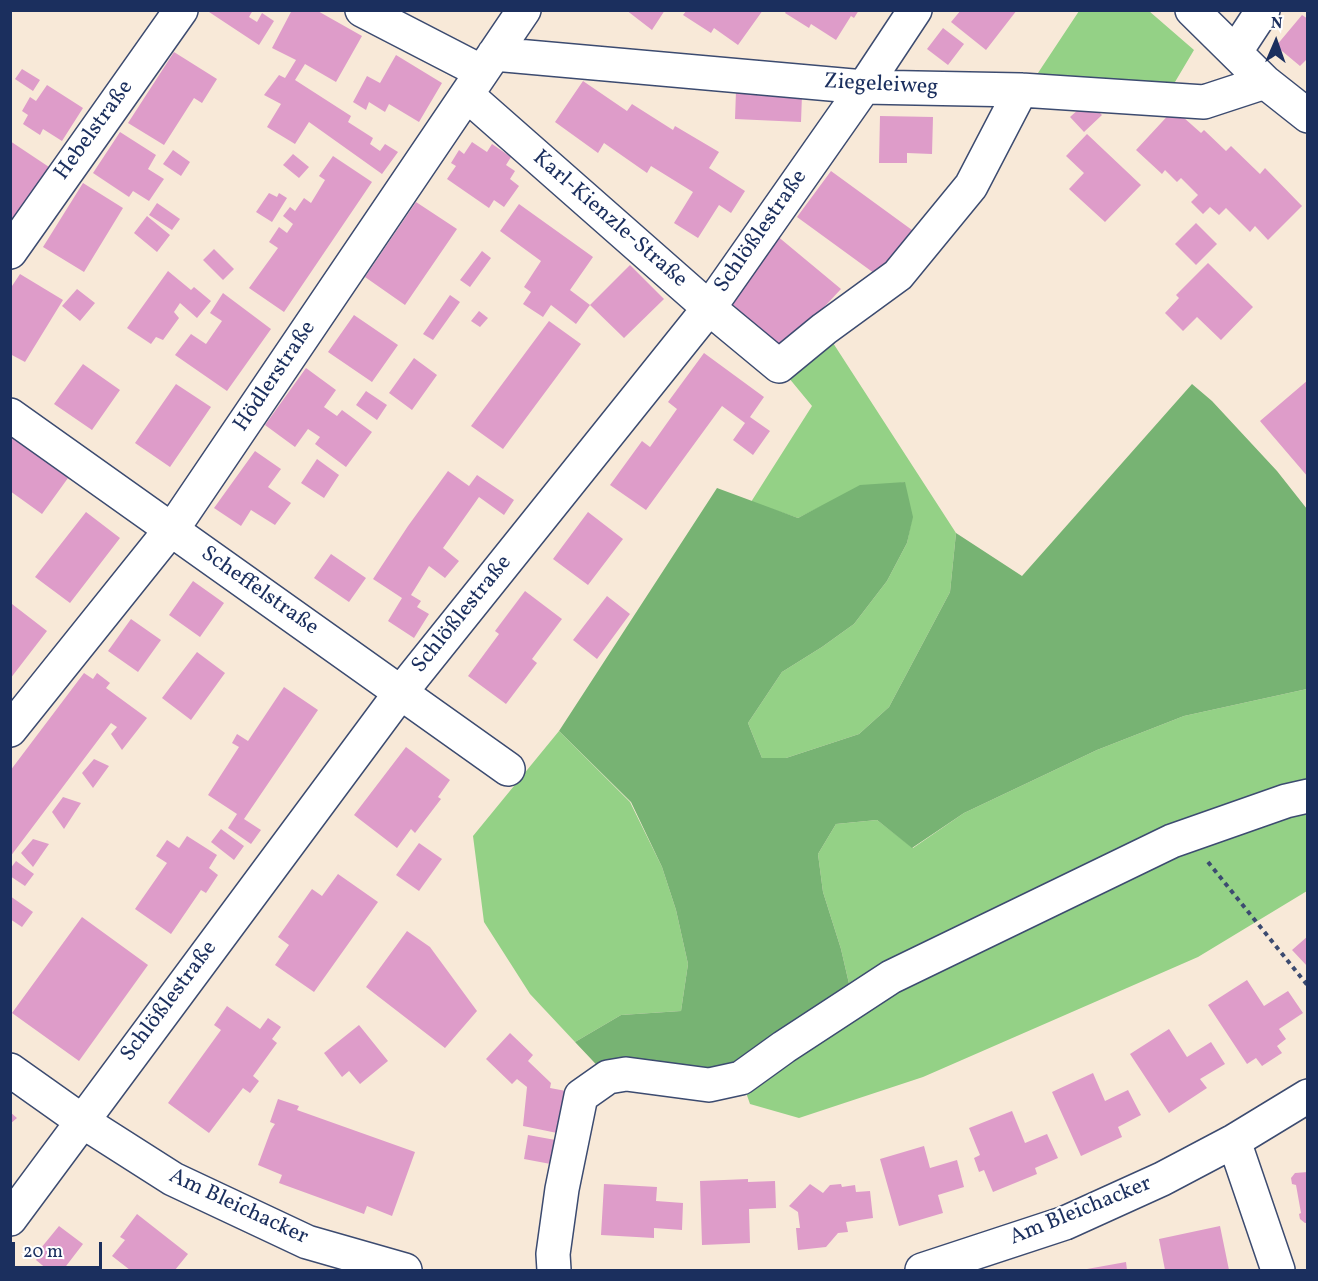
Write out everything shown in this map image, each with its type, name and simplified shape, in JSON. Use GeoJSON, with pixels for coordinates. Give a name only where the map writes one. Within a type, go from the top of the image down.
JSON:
{"type":"FeatureCollection","features":[{"type":"Feature","properties":{"kind":"street","name":"Hebelstraße"},"geometry":{"type":"LineString","coordinates":[[10,252],[181,10]]}},
{"type":"Feature","properties":{"kind":"street","name":"Karl-Kienzle-Straße"},"geometry":{"type":"LineString","coordinates":[[362,10],[481,74],[709,308],[779,366],[824,329],[898,275],[971,186],[1021,90]]}},
{"type":"Feature","properties":{"kind":"street","name":"Hödlerstraße"},"geometry":{"type":"LineString","coordinates":[[10,730],[170,530],[524,10]]}},
{"type":"Feature","properties":{"kind":"street","name":"Schlößlestraße"},"geometry":{"type":"LineString","coordinates":[[10,1219],[401,692],[709,308],[864,87],[915,10]]}},
{"type":"Feature","properties":{"kind":"street"},"geometry":{"type":"LineString","coordinates":[[1192,10],[1265,82],[1308,116]]}},
{"type":"Feature","properties":{"kind":"street"},"geometry":{"type":"LineString","coordinates":[[1236,51],[1263,10]]}},
{"type":"Feature","properties":{"kind":"street","name":"Ziegeleiweg"},"geometry":{"type":"LineString","coordinates":[[481,74],[1021,90],[1204,102],[1265,82]]}},
{"type":"Feature","properties":{"kind":"street","name":"Scheffelstraße"},"geometry":{"type":"LineString","coordinates":[[10,415],[508,769]]}},
{"type":"Feature","properties":{"kind":"street"},"geometry":{"type":"LineString","coordinates":[[554,1270],[553,1254],[562,1189],[581,1096],[608,1077],[626,1074],[709,1085],[741,1078],[891,977],[1187,836],[1286,801],[1308,796]]}},
{"type":"Feature","properties":{"kind":"street","name":"Am Bleichacker"},"geometry":{"type":"LineString","coordinates":[[10,1070],[82,1121],[173,1179],[307,1242],[405,1270]]}},
{"type":"Feature","properties":{"kind":"street","name":"Am Bleichacker"},"geometry":{"type":"LineString","coordinates":[[922,1270],[1065,1223],[1162,1179],[1234,1141],[1308,1096]]}},
{"type":"Feature","properties":{"kind":"street"},"geometry":{"type":"LineString","coordinates":[[1234,1141],[1278,1270]]}},
{"type":"Feature","properties":{"kind":"path"},"geometry":{"type":"LineString","coordinates":[[1187,836],[1308,986]]}},
{"type":"Feature","properties":{"kind":"green space"},"geometry":{"type":"Polygon","coordinates":[[[1079,11],[1149,11],[1194,50],[1172,87],[1036,76],[1079,11]]]}},
{"type":"Feature","properties":{"kind":"green space"},"geometry":{"type":"Polygon","coordinates":[[[824,329],[956,533],[950,592],[889,707],[859,734],[786,758],[762,758],[748,723],[782,672],[854,624],[887,581],[907,543],[912,518],[904,482],[826,504],[798,518],[751,502],[812,406],[779,366],[824,329]]]}},
{"type":"Feature","properties":{"kind":"green space"},"geometry":{"type":"Polygon","coordinates":[[[1192,384],[1212,401],[1277,471],[1307,509],[1307,689],[1184,716],[1097,750],[964,813],[912,848],[877,820],[836,824],[818,854],[823,892],[841,949],[853,1001],[741,1078],[608,1077],[575,1042],[621,1015],[681,1011],[688,964],[676,910],[662,867],[631,802],[559,731],[717,488],[798,518],[860,485],[905,482],[913,517],[907,543],[887,581],[854,624],[782,672],[748,723],[762,758],[786,758],[859,734],[889,707],[950,592],[956,533],[1022,576],[1192,384]]]}},
{"type":"Feature","properties":{"kind":"green space"},"geometry":{"type":"Polygon","coordinates":[[[1307,689],[1307,891],[1198,957],[923,1077],[799,1118],[750,1104],[741,1078],[853,1001],[841,949],[823,892],[818,854],[836,824],[877,820],[913,848],[964,813],[1097,750],[1184,716],[1307,689]]]}},
{"type":"Feature","properties":{"kind":"green space"},"geometry":{"type":"Polygon","coordinates":[[[559,731],[630,802],[662,867],[676,910],[688,964],[681,1011],[621,1015],[575,1042],[530,994],[484,922],[473,836],[559,731]]]}},
{"type":"Feature","properties":{"kind":"building"},"geometry":{"type":"Polygon","coordinates":[[[206,10],[253,10],[249,17],[257,22],[262,13],[274,21],[259,45],[206,10]]]}},
{"type":"Feature","properties":{"kind":"building"},"geometry":{"type":"Polygon","coordinates":[[[292,10],[316,10],[362,36],[336,82],[305,64],[295,80],[351,116],[348,122],[373,138],[370,144],[380,151],[385,144],[398,152],[382,174],[309,122],[295,144],[267,127],[281,104],[264,95],[279,75],[285,78],[296,60],[272,48],[292,10]]]}},
{"type":"Feature","properties":{"kind":"building"},"geometry":{"type":"Polygon","coordinates":[[[626,10],[665,10],[652,30],[626,10]]]}},
{"type":"Feature","properties":{"kind":"building"},"geometry":{"type":"Polygon","coordinates":[[[687,10],[763,10],[738,45],[714,28],[711,33],[683,15],[687,10]]]}},
{"type":"Feature","properties":{"kind":"building"},"geometry":{"type":"Polygon","coordinates":[[[787,10],[859,10],[854,18],[851,16],[836,40],[811,24],[809,28],[785,13],[787,10]]]}},
{"type":"Feature","properties":{"kind":"building"},"geometry":{"type":"Polygon","coordinates":[[[961,10],[1017,10],[986,50],[951,22],[961,10]]]}},
{"type":"Feature","properties":{"kind":"building"},"geometry":{"type":"Polygon","coordinates":[[[1302,15],[1308,19],[1308,58],[1300,66],[1276,46],[1302,15]]]}},
{"type":"Feature","properties":{"kind":"building"},"geometry":{"type":"Polygon","coordinates":[[[943,28],[964,44],[948,65],[927,49],[943,28]]]}},
{"type":"Feature","properties":{"kind":"building"},"geometry":{"type":"Polygon","coordinates":[[[174,52],[217,79],[202,103],[194,98],[164,145],[128,123],[174,52]]]}},
{"type":"Feature","properties":{"kind":"building"},"geometry":{"type":"Polygon","coordinates":[[[396,55],[442,83],[419,122],[389,104],[385,112],[369,102],[366,110],[353,102],[367,76],[380,83],[396,55]]]}},
{"type":"Feature","properties":{"kind":"building"},"geometry":{"type":"Polygon","coordinates":[[[22,69],[40,80],[33,91],[15,79],[22,69]]]}},
{"type":"Feature","properties":{"kind":"building"},"geometry":{"type":"Polygon","coordinates":[[[583,81],[627,111],[632,104],[673,130],[675,126],[719,152],[709,168],[745,191],[731,213],[719,205],[698,238],[674,223],[693,192],[651,166],[647,173],[604,143],[598,153],[555,122],[583,81]]]}},
{"type":"Feature","properties":{"kind":"building"},"geometry":{"type":"Polygon","coordinates":[[[47,85],[83,108],[62,141],[43,129],[40,135],[23,124],[28,115],[22,111],[30,97],[36,101],[47,85]]]}},
{"type":"Feature","properties":{"kind":"building"},"geometry":{"type":"Polygon","coordinates":[[[736,91],[802,95],[801,122],[735,119],[736,91]]]}},
{"type":"Feature","properties":{"kind":"building"},"geometry":{"type":"Polygon","coordinates":[[[1088,101],[1102,115],[1084,132],[1070,117],[1088,101]]]}},
{"type":"Feature","properties":{"kind":"building"},"geometry":{"type":"Polygon","coordinates":[[[1174,109],[1201,133],[1204,130],[1226,151],[1231,146],[1260,174],[1265,168],[1302,206],[1268,240],[1255,226],[1250,232],[1226,208],[1219,215],[1210,207],[1203,214],[1191,202],[1198,195],[1181,178],[1177,182],[1165,170],[1162,174],[1136,150],[1174,109]]]}},
{"type":"Feature","properties":{"kind":"building"},"geometry":{"type":"Polygon","coordinates":[[[880,116],[933,117],[932,154],[907,153],[907,163],[879,163],[880,116]]]}},
{"type":"Feature","properties":{"kind":"building"},"geometry":{"type":"Polygon","coordinates":[[[120,132],[156,155],[148,169],[164,179],[149,201],[133,191],[129,197],[93,173],[120,132]]]}},
{"type":"Feature","properties":{"kind":"building"},"geometry":{"type":"Polygon","coordinates":[[[1087,134],[1141,185],[1105,222],[1069,189],[1084,173],[1066,156],[1087,134]]]}},
{"type":"Feature","properties":{"kind":"building"},"geometry":{"type":"Polygon","coordinates":[[[10,141],[49,167],[10,223],[10,141]]]}},
{"type":"Feature","properties":{"kind":"building"},"geometry":{"type":"Polygon","coordinates":[[[472,142],[487,152],[492,144],[511,157],[506,165],[515,171],[510,179],[519,186],[504,207],[494,200],[489,208],[447,179],[456,166],[451,163],[459,150],[464,154],[472,142]]]}},
{"type":"Feature","properties":{"kind":"building"},"geometry":{"type":"Polygon","coordinates":[[[173,150],[190,162],[181,176],[163,164],[173,150]]]}},
{"type":"Feature","properties":{"kind":"building"},"geometry":{"type":"Polygon","coordinates":[[[293,154],[309,167],[299,178],[283,165],[293,154]]]}},
{"type":"Feature","properties":{"kind":"building"},"geometry":{"type":"Polygon","coordinates":[[[333,156],[372,182],[284,312],[249,288],[278,248],[269,242],[279,227],[287,233],[293,224],[283,216],[290,207],[295,211],[304,198],[311,203],[325,180],[319,176],[333,156]]]}},
{"type":"Feature","properties":{"kind":"building"},"geometry":{"type":"Polygon","coordinates":[[[831,171],[912,230],[878,276],[797,217],[831,171]]]}},
{"type":"Feature","properties":{"kind":"building"},"geometry":{"type":"Polygon","coordinates":[[[83,183],[123,208],[84,272],[43,247],[83,183]]]}},
{"type":"Feature","properties":{"kind":"building"},"geometry":{"type":"Polygon","coordinates":[[[269,193],[277,197],[279,193],[287,198],[272,222],[256,212],[269,193]]]}},
{"type":"Feature","properties":{"kind":"building"},"geometry":{"type":"Polygon","coordinates":[[[416,202],[457,229],[405,305],[365,277],[416,202]]]}},
{"type":"Feature","properties":{"kind":"building"},"geometry":{"type":"Polygon","coordinates":[[[157,203],[180,219],[172,230],[149,215],[157,203]]]}},
{"type":"Feature","properties":{"kind":"building"},"geometry":{"type":"Polygon","coordinates":[[[519,204],[593,257],[570,290],[590,305],[576,324],[551,305],[543,317],[523,304],[531,292],[524,287],[541,261],[500,231],[519,204]]]}},
{"type":"Feature","properties":{"kind":"building"},"geometry":{"type":"Polygon","coordinates":[[[147,216],[170,235],[157,252],[134,233],[147,216]]]}},
{"type":"Feature","properties":{"kind":"building"},"geometry":{"type":"Polygon","coordinates":[[[1196,223],[1217,244],[1196,265],[1175,244],[1196,223]]]}},
{"type":"Feature","properties":{"kind":"building"},"geometry":{"type":"Polygon","coordinates":[[[776,235],[841,289],[781,353],[724,302],[776,235]]]}},
{"type":"Feature","properties":{"kind":"building"},"geometry":{"type":"Polygon","coordinates":[[[214,249],[234,269],[223,280],[203,260],[214,249]]]}},
{"type":"Feature","properties":{"kind":"building"},"geometry":{"type":"Polygon","coordinates":[[[482,251],[491,258],[470,287],[460,280],[482,251]]]}},
{"type":"Feature","properties":{"kind":"building"},"geometry":{"type":"Polygon","coordinates":[[[1208,263],[1253,307],[1221,340],[1197,317],[1183,331],[1165,313],[1179,298],[1176,295],[1208,263]]]}},
{"type":"Feature","properties":{"kind":"building"},"geometry":{"type":"Polygon","coordinates":[[[630,265],[664,299],[624,338],[590,305],[630,265]]]}},
{"type":"Feature","properties":{"kind":"building"},"geometry":{"type":"Polygon","coordinates":[[[168,271],[191,290],[194,287],[211,301],[197,318],[180,303],[174,312],[179,318],[163,340],[156,337],[151,344],[127,328],[168,271]]]}},
{"type":"Feature","properties":{"kind":"building"},"geometry":{"type":"Polygon","coordinates":[[[20,274],[63,300],[25,362],[10,354],[10,289],[20,274]]]}},
{"type":"Feature","properties":{"kind":"building"},"geometry":{"type":"Polygon","coordinates":[[[77,289],[95,303],[80,321],[62,306],[77,289]]]}},
{"type":"Feature","properties":{"kind":"building"},"geometry":{"type":"Polygon","coordinates":[[[223,293],[271,329],[227,391],[175,355],[191,334],[206,344],[222,321],[210,313],[223,293]]]}},
{"type":"Feature","properties":{"kind":"building"},"geometry":{"type":"Polygon","coordinates":[[[450,295],[460,302],[433,340],[423,334],[450,295]]]}},
{"type":"Feature","properties":{"kind":"building"},"geometry":{"type":"Polygon","coordinates":[[[479,311],[488,318],[480,327],[471,321],[479,311]]]}},
{"type":"Feature","properties":{"kind":"building"},"geometry":{"type":"Polygon","coordinates":[[[354,315],[398,345],[372,382],[328,352],[354,315]]]}},
{"type":"Feature","properties":{"kind":"building"},"geometry":{"type":"Polygon","coordinates":[[[549,321],[581,344],[503,449],[471,426],[549,321]]]}},
{"type":"Feature","properties":{"kind":"building"},"geometry":{"type":"Polygon","coordinates":[[[704,353],[764,397],[750,417],[770,431],[753,455],[733,440],[745,423],[722,406],[646,510],[610,485],[642,441],[650,447],[677,409],[668,402],[704,353]]]}},
{"type":"Feature","properties":{"kind":"building"},"geometry":{"type":"Polygon","coordinates":[[[414,358],[437,375],[412,410],[389,393],[414,358]]]}},
{"type":"Feature","properties":{"kind":"building"},"geometry":{"type":"Polygon","coordinates":[[[83,364],[120,390],[92,430],[54,404],[83,364]]]}},
{"type":"Feature","properties":{"kind":"building"},"geometry":{"type":"Polygon","coordinates":[[[306,368],[336,390],[324,407],[337,416],[342,410],[372,432],[346,467],[315,444],[320,437],[308,429],[295,447],[265,425],[306,368]]]}},
{"type":"Feature","properties":{"kind":"building"},"geometry":{"type":"Polygon","coordinates":[[[1308,380],[1308,477],[1260,421],[1308,380]]]}},
{"type":"Feature","properties":{"kind":"building"},"geometry":{"type":"Polygon","coordinates":[[[176,384],[211,407],[170,467],[135,443],[176,384]]]}},
{"type":"Feature","properties":{"kind":"building"},"geometry":{"type":"Polygon","coordinates":[[[366,391],[387,405],[377,420],[356,405],[366,391]]]}},
{"type":"Feature","properties":{"kind":"building"},"geometry":{"type":"Polygon","coordinates":[[[10,436],[68,478],[42,514],[10,491],[10,436]]]}},
{"type":"Feature","properties":{"kind":"building"},"geometry":{"type":"Polygon","coordinates":[[[255,451],[281,469],[268,487],[291,503],[275,525],[251,510],[241,526],[214,508],[255,451]]]}},
{"type":"Feature","properties":{"kind":"building"},"geometry":{"type":"Polygon","coordinates":[[[317,459],[339,475],[324,498],[301,483],[317,459]]]}},
{"type":"Feature","properties":{"kind":"building"},"geometry":{"type":"Polygon","coordinates":[[[448,471],[469,486],[477,475],[514,500],[504,515],[479,497],[443,548],[459,561],[445,578],[429,566],[411,595],[421,601],[417,607],[429,614],[414,638],[388,621],[402,598],[373,579],[448,471]]]}},
{"type":"Feature","properties":{"kind":"building"},"geometry":{"type":"Polygon","coordinates":[[[86,512],[120,538],[70,603],[35,577],[86,512]]]}},
{"type":"Feature","properties":{"kind":"building"},"geometry":{"type":"Polygon","coordinates":[[[588,512],[623,539],[588,585],[553,559],[588,512]]]}},
{"type":"Feature","properties":{"kind":"building"},"geometry":{"type":"Polygon","coordinates":[[[331,554],[366,578],[349,602],[314,578],[331,554]]]}},
{"type":"Feature","properties":{"kind":"building"},"geometry":{"type":"Polygon","coordinates":[[[193,581],[224,603],[200,637],[169,615],[193,581]]]}},
{"type":"Feature","properties":{"kind":"building"},"geometry":{"type":"Polygon","coordinates":[[[525,591],[562,619],[532,659],[537,663],[506,704],[468,676],[499,634],[495,631],[525,591]]]}},
{"type":"Feature","properties":{"kind":"building"},"geometry":{"type":"Polygon","coordinates":[[[607,596],[630,614],[597,659],[573,640],[607,596]]]}},
{"type":"Feature","properties":{"kind":"building"},"geometry":{"type":"Polygon","coordinates":[[[12,604],[47,631],[10,679],[10,606],[12,604]]]}},
{"type":"Feature","properties":{"kind":"building"},"geometry":{"type":"Polygon","coordinates":[[[131,619],[161,640],[138,672],[108,651],[131,619]]]}},
{"type":"Feature","properties":{"kind":"building"},"geometry":{"type":"Polygon","coordinates":[[[197,652],[225,673],[191,720],[162,698],[197,652]]]}},
{"type":"Feature","properties":{"kind":"building"},"geometry":{"type":"Polygon","coordinates":[[[84,673],[93,679],[97,673],[110,683],[106,688],[147,718],[122,750],[111,734],[117,727],[111,723],[10,857],[10,771],[84,673]]]}},
{"type":"Feature","properties":{"kind":"building"},"geometry":{"type":"Polygon","coordinates":[[[284,687],[318,710],[244,819],[261,830],[251,844],[228,828],[237,814],[208,795],[239,747],[232,743],[237,734],[248,741],[284,687]]]}},
{"type":"Feature","properties":{"kind":"building"},"geometry":{"type":"Polygon","coordinates":[[[406,747],[450,780],[438,797],[441,799],[415,833],[411,829],[397,848],[354,815],[406,747]]]}},
{"type":"Feature","properties":{"kind":"building"},"geometry":{"type":"Polygon","coordinates":[[[94,759],[109,766],[93,788],[82,773],[94,759]]]}},
{"type":"Feature","properties":{"kind":"building"},"geometry":{"type":"Polygon","coordinates":[[[63,797],[81,803],[64,829],[52,812],[63,797]]]}},
{"type":"Feature","properties":{"kind":"building"},"geometry":{"type":"Polygon","coordinates":[[[221,829],[244,846],[234,860],[211,842],[221,829]]]}},
{"type":"Feature","properties":{"kind":"building"},"geometry":{"type":"Polygon","coordinates":[[[187,836],[217,855],[209,868],[218,875],[206,893],[201,890],[171,934],[135,909],[167,863],[156,856],[167,840],[179,848],[187,836]]]}},
{"type":"Feature","properties":{"kind":"building"},"geometry":{"type":"Polygon","coordinates":[[[33,839],[49,844],[33,867],[21,853],[33,839]]]}},
{"type":"Feature","properties":{"kind":"building"},"geometry":{"type":"Polygon","coordinates":[[[419,843],[442,859],[419,891],[396,875],[419,843]]]}},
{"type":"Feature","properties":{"kind":"building"},"geometry":{"type":"Polygon","coordinates":[[[16,861],[34,874],[25,886],[10,876],[10,869],[16,861]]]}},
{"type":"Feature","properties":{"kind":"building"},"geometry":{"type":"Polygon","coordinates":[[[338,874],[378,902],[314,992],[275,965],[289,945],[278,937],[312,889],[322,896],[338,874]]]}},
{"type":"Feature","properties":{"kind":"building"},"geometry":{"type":"Polygon","coordinates":[[[10,896],[33,912],[22,927],[10,919],[10,896]]]}},
{"type":"Feature","properties":{"kind":"building"},"geometry":{"type":"Polygon","coordinates":[[[82,917],[148,965],[79,1061],[12,1013],[82,917]]]}},
{"type":"Feature","properties":{"kind":"building"},"geometry":{"type":"Polygon","coordinates":[[[407,931],[430,947],[477,1011],[445,1048],[366,987],[407,931]]]}},
{"type":"Feature","properties":{"kind":"building"},"geometry":{"type":"Polygon","coordinates":[[[1308,936],[1308,967],[1292,950],[1308,936]]]}},
{"type":"Feature","properties":{"kind":"building"},"geometry":{"type":"Polygon","coordinates":[[[1247,980],[1264,1006],[1288,991],[1303,1013],[1279,1029],[1286,1039],[1277,1046],[1282,1053],[1262,1066],[1256,1058],[1247,1064],[1208,1005],[1247,980]]]}},
{"type":"Feature","properties":{"kind":"building"},"geometry":{"type":"Polygon","coordinates":[[[227,1006],[260,1029],[268,1018],[281,1027],[272,1039],[277,1043],[253,1076],[259,1081],[250,1093],[243,1088],[209,1133],[168,1103],[221,1030],[214,1025],[227,1006]]]}},
{"type":"Feature","properties":{"kind":"building"},"geometry":{"type":"Polygon","coordinates":[[[359,1025],[388,1061],[360,1084],[349,1071],[342,1077],[324,1053],[359,1025]]]}},
{"type":"Feature","properties":{"kind":"building"},"geometry":{"type":"Polygon","coordinates":[[[1169,1029],[1187,1057],[1211,1042],[1225,1064],[1200,1079],[1207,1088],[1169,1113],[1130,1054],[1169,1029]]]}},
{"type":"Feature","properties":{"kind":"building"},"geometry":{"type":"Polygon","coordinates":[[[510,1033],[533,1055],[528,1061],[551,1083],[550,1088],[566,1091],[562,1134],[523,1126],[527,1087],[517,1079],[512,1084],[486,1059],[510,1033]]]}},
{"type":"Feature","properties":{"kind":"building"},"geometry":{"type":"Polygon","coordinates":[[[1093,1073],[1105,1101],[1128,1090],[1141,1115],[1118,1127],[1122,1137],[1081,1156],[1052,1092],[1093,1073]]]}},
{"type":"Feature","properties":{"kind":"building"},"geometry":{"type":"Polygon","coordinates":[[[278,1099],[299,1106],[297,1110],[415,1152],[392,1216],[367,1206],[364,1214],[279,1183],[282,1175],[258,1165],[275,1124],[270,1122],[278,1099]]]}},
{"type":"Feature","properties":{"kind":"building"},"geometry":{"type":"Polygon","coordinates":[[[1012,1111],[1025,1143],[1047,1134],[1058,1158],[1035,1168],[1037,1174],[993,1192],[984,1170],[979,1172],[974,1158],[980,1155],[969,1128],[1012,1111]]]}},
{"type":"Feature","properties":{"kind":"building"},"geometry":{"type":"Polygon","coordinates":[[[10,1112],[17,1118],[10,1124],[10,1112]]]}},
{"type":"Feature","properties":{"kind":"building"},"geometry":{"type":"Polygon","coordinates":[[[528,1135],[561,1141],[556,1165],[524,1159],[528,1135]]]}},
{"type":"Feature","properties":{"kind":"building"},"geometry":{"type":"Polygon","coordinates":[[[924,1146],[930,1168],[957,1160],[964,1187],[938,1195],[943,1213],[899,1226],[880,1159],[924,1146]]]}},
{"type":"Feature","properties":{"kind":"building"},"geometry":{"type":"Polygon","coordinates":[[[1308,1172],[1308,1223],[1305,1223],[1300,1219],[1296,1185],[1292,1184],[1291,1178],[1295,1173],[1308,1172]]]}},
{"type":"Feature","properties":{"kind":"building"},"geometry":{"type":"Polygon","coordinates":[[[748,1179],[748,1182],[775,1181],[776,1208],[749,1209],[750,1243],[702,1245],[700,1181],[748,1179]]]}},
{"type":"Feature","properties":{"kind":"building"},"geometry":{"type":"Polygon","coordinates":[[[604,1184],[657,1187],[656,1201],[683,1203],[682,1230],[654,1228],[654,1238],[601,1235],[604,1184]]]}},
{"type":"Feature","properties":{"kind":"building"},"geometry":{"type":"Polygon","coordinates":[[[810,1184],[823,1193],[830,1185],[841,1184],[842,1187],[855,1185],[856,1192],[870,1191],[873,1218],[846,1222],[848,1232],[838,1233],[826,1247],[798,1250],[796,1228],[800,1228],[798,1212],[789,1206],[810,1184]]]}},
{"type":"Feature","properties":{"kind":"building"},"geometry":{"type":"Polygon","coordinates":[[[137,1214],[188,1254],[175,1270],[130,1270],[112,1256],[125,1240],[120,1237],[137,1214]]]}},
{"type":"Feature","properties":{"kind":"building"},"geometry":{"type":"Polygon","coordinates":[[[59,1226],[83,1244],[63,1270],[48,1270],[36,1260],[43,1250],[41,1248],[59,1226]]]}},
{"type":"Feature","properties":{"kind":"building"},"geometry":{"type":"Polygon","coordinates":[[[1220,1226],[1229,1270],[1165,1270],[1159,1239],[1220,1226]]]}},
{"type":"Feature","properties":{"kind":"building"},"geometry":{"type":"Polygon","coordinates":[[[1126,1262],[1127,1270],[1087,1270],[1087,1269],[1126,1262]]]}}]}
